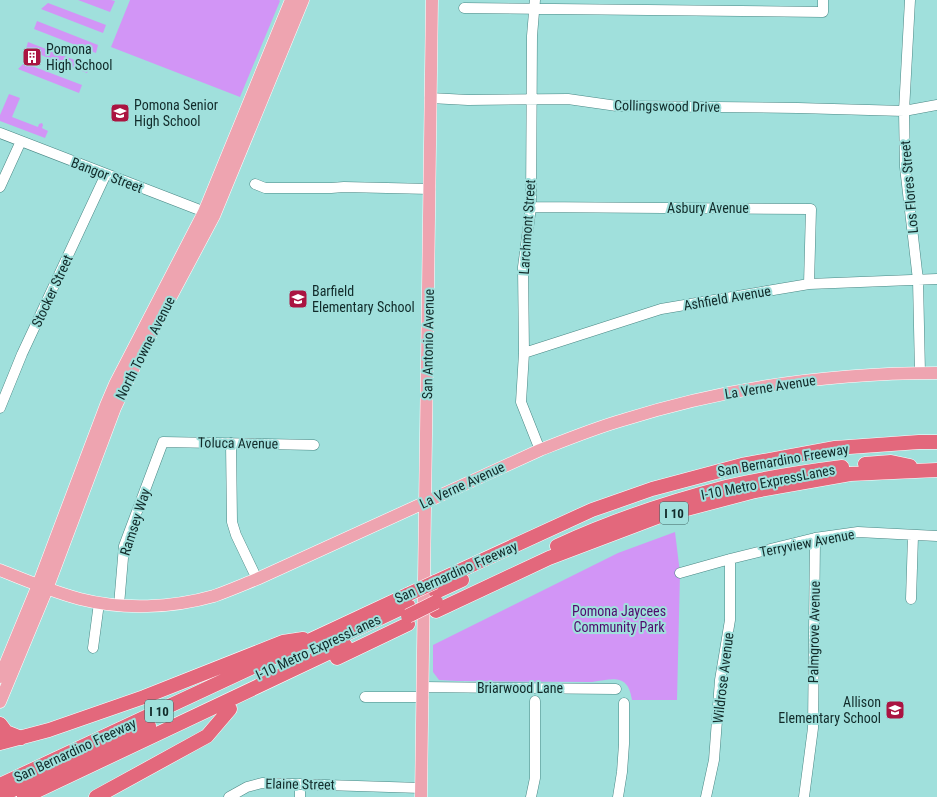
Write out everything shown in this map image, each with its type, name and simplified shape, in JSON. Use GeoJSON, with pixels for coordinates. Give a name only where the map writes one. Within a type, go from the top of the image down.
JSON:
{"type":"FeatureCollection","features":[{"type":"Feature","properties":{"kind":"highway","name":"San Bernardino Freeway"},"geometry":{"type":"LineString","coordinates":[[44,797],[230,709],[592,510],[652,490],[742,465],[835,448],[937,442]]}},
{"type":"Feature","properties":{"kind":"highway","name":"San Bernardino Freeway"},"geometry":{"type":"LineString","coordinates":[[0,784],[317,637],[408,610],[436,597],[549,558],[660,516],[755,491],[850,474],[932,470]]}},
{"type":"Feature","properties":{"kind":"highway","name":"I-10 Metro ExpressLanes"},"geometry":{"type":"LineString","coordinates":[[0,796],[408,610]]}},
{"type":"Feature","properties":{"kind":"highway","name":"I-10 Metro ExpressLanes"},"geometry":{"type":"LineString","coordinates":[[24,797],[408,610]]}},
{"type":"Feature","properties":{"kind":"highway"},"geometry":{"type":"LineString","coordinates":[[0,743],[50,730],[144,697],[283,642],[317,637]]}},
{"type":"Feature","properties":{"kind":"highway"},"geometry":{"type":"LineString","coordinates":[[96,797],[207,736],[230,709]]}},
{"type":"Feature","properties":{"kind":"highway"},"geometry":{"type":"LineString","coordinates":[[0,724],[6,732],[21,738]]}},
{"type":"Feature","properties":{"kind":"main road","name":"North Towne Avenue"},"geometry":{"type":"LineString","coordinates":[[209,214],[291,0]]}},
{"type":"Feature","properties":{"kind":"main road","name":"North Towne Avenue"},"geometry":{"type":"LineString","coordinates":[[0,702],[42,587],[124,388],[209,214],[303,0]]}},
{"type":"Feature","properties":{"kind":"main road","name":"San Antonio Avenue"},"geometry":{"type":"LineString","coordinates":[[421,792],[432,0]]}},
{"type":"Feature","properties":{"kind":"main road","name":"La Verne Avenue"},"geometry":{"type":"LineString","coordinates":[[0,570],[42,587],[81,600],[99,603],[147,606],[173,604],[214,596],[257,579],[540,450],[624,419],[703,399],[747,390],[830,378],[937,373]]}},
{"type":"Feature","properties":{"kind":"main road","name":"North Towne Avenue"},"geometry":{"type":"LineString","coordinates":[[0,677],[42,587]]}},
{"type":"Feature","properties":{"kind":"street"},"geometry":{"type":"LineString","coordinates":[[464,8],[535,4],[823,12],[824,0]]}},
{"type":"Feature","properties":{"kind":"street","name":"Los Flores Street"},"geometry":{"type":"LineString","coordinates":[[910,0],[904,111],[905,167],[918,280],[920,373]]}},
{"type":"Feature","properties":{"kind":"street","name":"Larchmont Street"},"geometry":{"type":"LineString","coordinates":[[535,4],[532,36],[531,207],[523,267],[524,354],[521,402],[540,450]]}},
{"type":"Feature","properties":{"kind":"street","name":"Collingswood Drive"},"geometry":{"type":"LineString","coordinates":[[430,98],[468,100],[568,99],[617,106],[904,111],[937,105]]}},
{"type":"Feature","properties":{"kind":"street","name":"Bangor Street"},"geometry":{"type":"LineString","coordinates":[[0,133],[209,214]]}},
{"type":"Feature","properties":{"kind":"street"},"geometry":{"type":"LineString","coordinates":[[0,187],[21,141]]}},
{"type":"Feature","properties":{"kind":"street","name":"Stocker Street"},"geometry":{"type":"LineString","coordinates":[[0,408],[22,354],[106,174]]}},
{"type":"Feature","properties":{"kind":"street"},"geometry":{"type":"LineString","coordinates":[[255,184],[265,188],[344,187],[430,189]]}},
{"type":"Feature","properties":{"kind":"street","name":"Asbury Avenue"},"geometry":{"type":"LineString","coordinates":[[531,207],[811,209],[809,284]]}},
{"type":"Feature","properties":{"kind":"street","name":"Ashfield Avenue"},"geometry":{"type":"LineString","coordinates":[[524,354],[661,309],[809,284],[937,279]]}},
{"type":"Feature","properties":{"kind":"street","name":"Toluca Avenue"},"geometry":{"type":"LineString","coordinates":[[163,442],[314,445]]}},
{"type":"Feature","properties":{"kind":"street","name":"Ramsey Way"},"geometry":{"type":"LineString","coordinates":[[119,605],[124,546],[163,442]]}},
{"type":"Feature","properties":{"kind":"street"},"geometry":{"type":"LineString","coordinates":[[232,443],[232,522],[236,535],[257,579]]}},
{"type":"Feature","properties":{"kind":"street","name":"Terryview Avenue"},"geometry":{"type":"LineString","coordinates":[[680,573],[815,538],[858,532],[913,536],[937,536]]}},
{"type":"Feature","properties":{"kind":"street"},"geometry":{"type":"LineString","coordinates":[[911,599],[913,536]]}},
{"type":"Feature","properties":{"kind":"street","name":"Palmgrove Avenue"},"geometry":{"type":"LineString","coordinates":[[804,797],[813,728],[815,538]]}},
{"type":"Feature","properties":{"kind":"street","name":"Wildrose Avenue"},"geometry":{"type":"LineString","coordinates":[[706,797],[714,760],[720,680],[730,620],[730,559]]}},
{"type":"Feature","properties":{"kind":"street"},"geometry":{"type":"LineString","coordinates":[[93,648],[99,603]]}},
{"type":"Feature","properties":{"kind":"street","name":"Briarwood Lane"},"geometry":{"type":"LineString","coordinates":[[365,697],[423,692],[616,689]]}},
{"type":"Feature","properties":{"kind":"street"},"geometry":{"type":"LineString","coordinates":[[531,797],[535,778],[535,701]]}},
{"type":"Feature","properties":{"kind":"street"},"geometry":{"type":"LineString","coordinates":[[618,797],[624,744],[624,703]]}},
{"type":"Feature","properties":{"kind":"street","name":"Elaine Street"},"geometry":{"type":"LineString","coordinates":[[229,797],[247,787],[262,783],[421,792]]}},
{"type":"Feature","properties":{"kind":"street"},"geometry":{"type":"LineString","coordinates":[[300,784],[300,797]]}},
{"type":"Feature","properties":{"kind":"green space"},"geometry":{"type":"Polygon","coordinates":[[[78,0],[111,0],[115,1],[110,12],[78,0]]]}},
{"type":"Feature","properties":{"kind":"green space"},"geometry":{"type":"Polygon","coordinates":[[[130,0],[280,1],[240,97],[111,47],[130,0]]]}},
{"type":"Feature","properties":{"kind":"green space"},"geometry":{"type":"Polygon","coordinates":[[[48,3],[106,25],[103,33],[41,9],[48,3]]]}},
{"type":"Feature","properties":{"kind":"green space"},"geometry":{"type":"Polygon","coordinates":[[[37,21],[98,45],[96,53],[34,29],[37,21]]]}},
{"type":"Feature","properties":{"kind":"green space"},"geometry":{"type":"Polygon","coordinates":[[[28,42],[90,66],[87,73],[26,49],[28,42]]]}},
{"type":"Feature","properties":{"kind":"green space"},"geometry":{"type":"Polygon","coordinates":[[[24,63],[82,85],[79,93],[18,69],[24,63]]]}},
{"type":"Feature","properties":{"kind":"green space"},"geometry":{"type":"Polygon","coordinates":[[[9,94],[20,98],[12,117],[38,127],[39,124],[42,123],[42,128],[48,131],[45,138],[0,121],[0,115],[9,94]]]}},
{"type":"Feature","properties":{"kind":"green space","name":"Pomona Jaycees Community Park"},"geometry":{"type":"Polygon","coordinates":[[[675,532],[680,573],[677,700],[632,700],[627,685],[613,679],[592,682],[457,681],[439,680],[433,672],[433,645],[618,553],[675,532]]]}},
{"type":"Feature","properties":{"kind":"place","name":"Pomona High School"},"geometry":{"type":"Point","coordinates":[32,57]}},
{"type":"Feature","properties":{"kind":"place","name":"Pomona Senior High School"},"geometry":{"type":"Point","coordinates":[120,113]}},
{"type":"Feature","properties":{"kind":"place","name":"Barfield Elementary School"},"geometry":{"type":"Point","coordinates":[298,299]}},
{"type":"Feature","properties":{"kind":"place","name":"Allison Elementary School"},"geometry":{"type":"Point","coordinates":[895,710]}}]}
